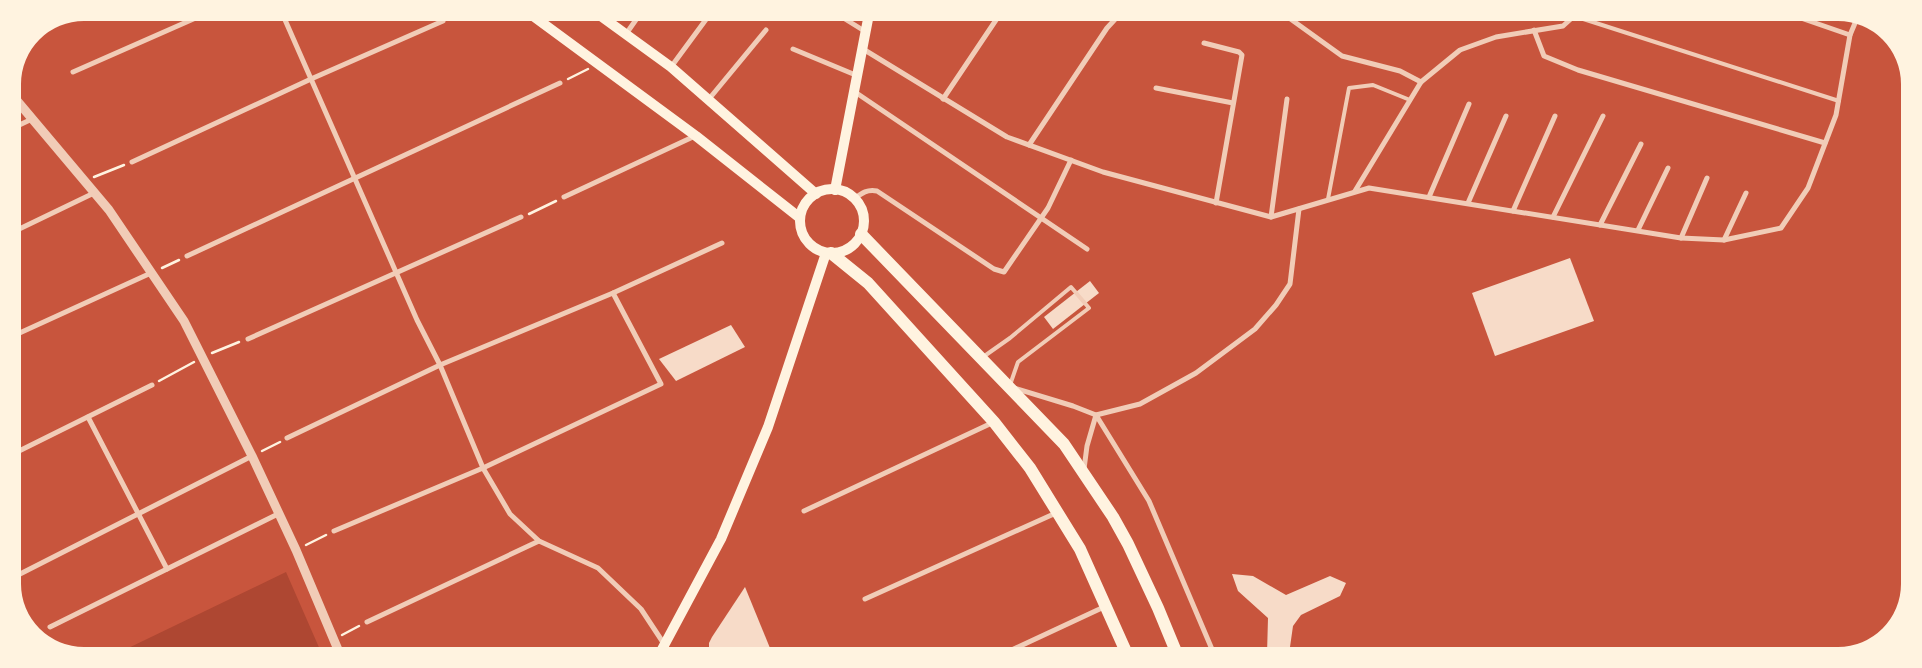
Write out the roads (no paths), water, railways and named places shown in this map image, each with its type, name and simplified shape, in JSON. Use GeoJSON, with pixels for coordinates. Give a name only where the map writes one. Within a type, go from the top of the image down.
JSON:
{"type":"FeatureCollection","features":[{"type":"Feature","properties":{"kind":"main road"},"geometry":{"type":"LineString","coordinates":[[540,21],[696,136],[800,218]]}},
{"type":"Feature","properties":{"kind":"main road"},"geometry":{"type":"LineString","coordinates":[[608,21],[671,67],[816,194]]}},
{"type":"Feature","properties":{"kind":"main road"},"geometry":{"type":"LineString","coordinates":[[835,190],[868,21]]}},
{"type":"Feature","properties":{"kind":"main road"},"geometry":{"type":"LineString","coordinates":[[828,253],[848,249],[862,234],[864,222],[863,214],[854,198],[835,190],[816,194],[806,203],[800,218],[801,228],[806,240],[814,248],[828,253],[868,283],[994,422],[1030,468],[1080,549],[1124,647]]}},
{"type":"Feature","properties":{"kind":"main road"},"geometry":{"type":"LineString","coordinates":[[862,234],[1064,444],[1084,472],[1128,544],[1174,647]]}},
{"type":"Feature","properties":{"kind":"main road"},"geometry":{"type":"LineString","coordinates":[[667,647],[721,539],[768,427],[828,253]]}},
{"type":"Feature","properties":{"kind":"street"},"geometry":{"type":"LineString","coordinates":[[73,72],[189,21]]}},
{"type":"Feature","properties":{"kind":"street"},"geometry":{"type":"LineString","coordinates":[[286,21],[418,320],[440,365],[483,468],[510,514],[539,541],[598,568],[641,609],[663,647]]}},
{"type":"Feature","properties":{"kind":"street"},"geometry":{"type":"LineString","coordinates":[[132,162],[311,79],[443,21]]}},
{"type":"Feature","properties":{"kind":"street"},"geometry":{"type":"LineString","coordinates":[[626,34],[635,21]]}},
{"type":"Feature","properties":{"kind":"street"},"geometry":{"type":"LineString","coordinates":[[671,67],[705,21]]}},
{"type":"Feature","properties":{"kind":"street"},"geometry":{"type":"LineString","coordinates":[[848,21],[866,33]]}},
{"type":"Feature","properties":{"kind":"street"},"geometry":{"type":"LineString","coordinates":[[942,99],[995,21]]}},
{"type":"Feature","properties":{"kind":"street"},"geometry":{"type":"LineString","coordinates":[[1029,146],[1106,28],[1113,21]]}},
{"type":"Feature","properties":{"kind":"street"},"geometry":{"type":"LineString","coordinates":[[1293,21],[1342,56],[1400,71],[1421,82]]}},
{"type":"Feature","properties":{"kind":"street"},"geometry":{"type":"LineString","coordinates":[[1355,192],[1421,82],[1460,50],[1496,37],[1562,26],[1568,21]]}},
{"type":"Feature","properties":{"kind":"street"},"geometry":{"type":"LineString","coordinates":[[1809,21],[1850,35]]}},
{"type":"Feature","properties":{"kind":"street"},"geometry":{"type":"LineString","coordinates":[[863,49],[1006,137],[1103,172],[1271,217],[1369,188],[1681,238],[1724,240],[1781,228],[1808,188],[1836,115],[1850,35],[1855,24]]}},
{"type":"Feature","properties":{"kind":"street"},"geometry":{"type":"LineString","coordinates":[[709,99],[766,30]]}},
{"type":"Feature","properties":{"kind":"street"},"geometry":{"type":"LineString","coordinates":[[1534,30],[1544,56],[1578,70],[1825,143]]}},
{"type":"Feature","properties":{"kind":"street"},"geometry":{"type":"LineString","coordinates":[[1204,43],[1238,52],[1242,55],[1216,203]]}},
{"type":"Feature","properties":{"kind":"street"},"geometry":{"type":"LineString","coordinates":[[793,50],[858,76]]}},
{"type":"Feature","properties":{"kind":"street"},"geometry":{"type":"LineString","coordinates":[[188,256],[560,83]]}},
{"type":"Feature","properties":{"kind":"street"},"geometry":{"type":"LineString","coordinates":[[1156,88],[1233,103]]}},
{"type":"Feature","properties":{"kind":"street"},"geometry":{"type":"LineString","coordinates":[[855,92],[1087,249]]}},
{"type":"Feature","properties":{"kind":"street"},"geometry":{"type":"LineString","coordinates":[[1271,217],[1288,99]]}},
{"type":"Feature","properties":{"kind":"street"},"geometry":{"type":"LineString","coordinates":[[1429,197],[1469,104]]}},
{"type":"Feature","properties":{"kind":"street"},"geometry":{"type":"LineString","coordinates":[[21,106],[109,210],[184,321],[252,456],[296,550],[337,647]]}},
{"type":"Feature","properties":{"kind":"street"},"geometry":{"type":"LineString","coordinates":[[1468,203],[1506,116]]}},
{"type":"Feature","properties":{"kind":"street"},"geometry":{"type":"LineString","coordinates":[[1513,211],[1555,116]]}},
{"type":"Feature","properties":{"kind":"street"},"geometry":{"type":"LineString","coordinates":[[1553,217],[1603,116]]}},
{"type":"Feature","properties":{"kind":"street"},"geometry":{"type":"LineString","coordinates":[[21,124],[32,119]]}},
{"type":"Feature","properties":{"kind":"street"},"geometry":{"type":"LineString","coordinates":[[564,197],[696,136]]}},
{"type":"Feature","properties":{"kind":"street"},"geometry":{"type":"LineString","coordinates":[[1600,224],[1641,144]]}},
{"type":"Feature","properties":{"kind":"street"},"geometry":{"type":"LineString","coordinates":[[854,198],[870,189],[876,191],[994,269],[1004,272],[1048,208],[1071,160]]}},
{"type":"Feature","properties":{"kind":"street"},"geometry":{"type":"LineString","coordinates":[[1638,230],[1668,168]]}},
{"type":"Feature","properties":{"kind":"street"},"geometry":{"type":"LineString","coordinates":[[1681,238],[1707,178]]}},
{"type":"Feature","properties":{"kind":"street"},"geometry":{"type":"LineString","coordinates":[[21,228],[94,193]]}},
{"type":"Feature","properties":{"kind":"street"},"geometry":{"type":"LineString","coordinates":[[1724,240],[1746,193]]}},
{"type":"Feature","properties":{"kind":"street"},"geometry":{"type":"LineString","coordinates":[[1096,415],[1140,404],[1196,373],[1255,329],[1276,306],[1290,284],[1299,209]]}},
{"type":"Feature","properties":{"kind":"street"},"geometry":{"type":"LineString","coordinates":[[248,339],[521,217]]}},
{"type":"Feature","properties":{"kind":"street"},"geometry":{"type":"LineString","coordinates":[[288,438],[440,365],[613,293],[722,243]]}},
{"type":"Feature","properties":{"kind":"street"},"geometry":{"type":"LineString","coordinates":[[21,332],[151,273]]}},
{"type":"Feature","properties":{"kind":"street"},"geometry":{"type":"LineString","coordinates":[[334,532],[483,468],[661,384],[613,293]]}},
{"type":"Feature","properties":{"kind":"street"},"geometry":{"type":"LineString","coordinates":[[21,450],[152,384]]}},
{"type":"Feature","properties":{"kind":"street"},"geometry":{"type":"LineString","coordinates":[[1010,387],[1074,406],[1096,415],[1149,500],[1211,647]]}},
{"type":"Feature","properties":{"kind":"street"},"geometry":{"type":"LineString","coordinates":[[1084,472],[1087,446],[1096,415]]}},
{"type":"Feature","properties":{"kind":"street"},"geometry":{"type":"LineString","coordinates":[[88,417],[167,569]]}},
{"type":"Feature","properties":{"kind":"street"},"geometry":{"type":"LineString","coordinates":[[804,511],[994,422]]}},
{"type":"Feature","properties":{"kind":"street"},"geometry":{"type":"LineString","coordinates":[[21,573],[252,456]]}},
{"type":"Feature","properties":{"kind":"street"},"geometry":{"type":"LineString","coordinates":[[865,599],[1058,512]]}},
{"type":"Feature","properties":{"kind":"street"},"geometry":{"type":"LineString","coordinates":[[50,627],[278,514]]}},
{"type":"Feature","properties":{"kind":"street"},"geometry":{"type":"LineString","coordinates":[[367,622],[539,541]]}},
{"type":"Feature","properties":{"kind":"street"},"geometry":{"type":"LineString","coordinates":[[1018,647],[1106,606]]}},
{"type":"Feature","properties":{"kind":"lane"},"geometry":{"type":"LineString","coordinates":[[1590,21],[1839,101]]}},
{"type":"Feature","properties":{"kind":"lane"},"geometry":{"type":"LineString","coordinates":[[1328,199],[1349,88],[1373,85],[1410,100]]}},
{"type":"Feature","properties":{"kind":"lane"},"geometry":{"type":"LineString","coordinates":[[982,358],[1010,338],[1071,287],[1089,308],[1018,362],[1010,387]]}}]}
